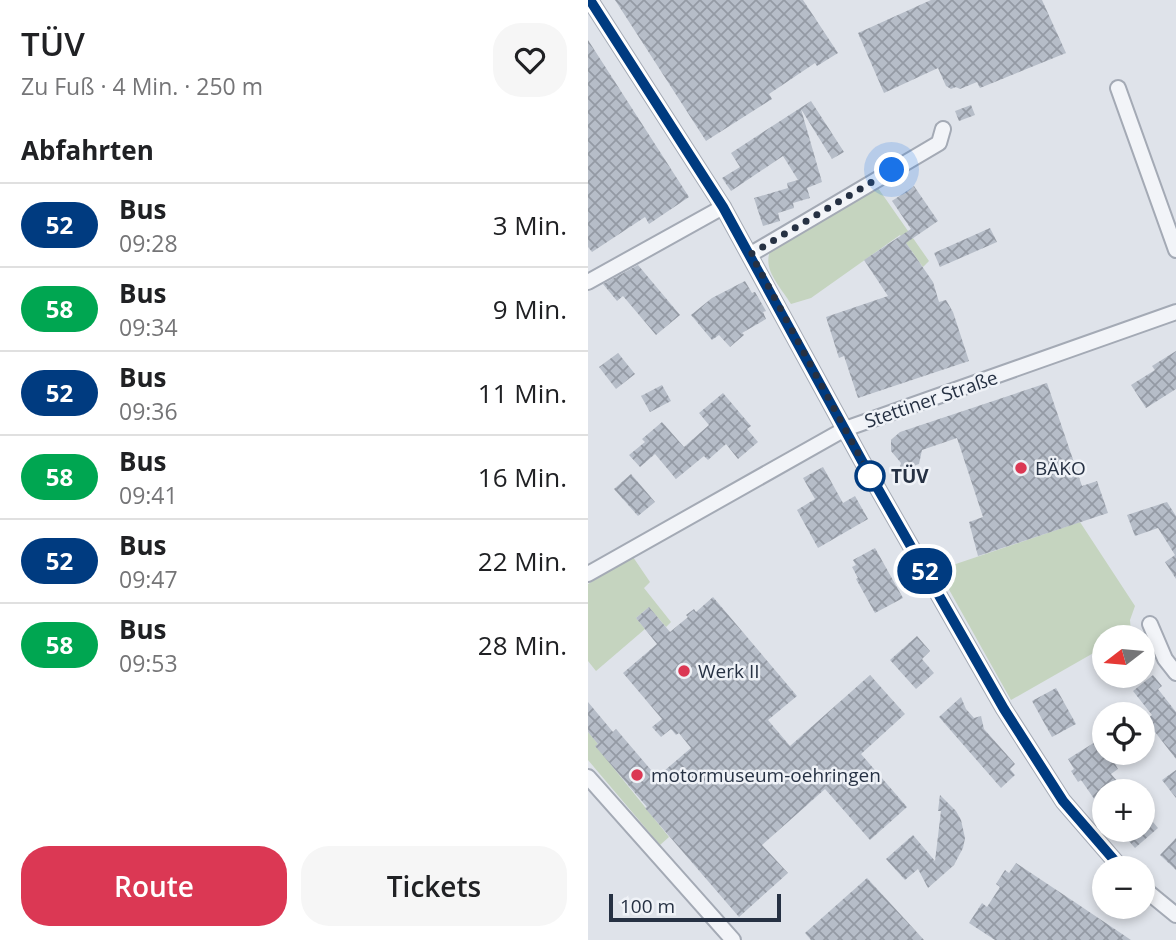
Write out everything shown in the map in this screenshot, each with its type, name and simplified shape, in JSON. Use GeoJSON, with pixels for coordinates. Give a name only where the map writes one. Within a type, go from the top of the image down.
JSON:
{"type":"FeatureCollection","features":[{"type":"Feature","properties":{"kind":"street"},"geometry":{"type":"LineString","coordinates":[[590,0],[751,254],[845,429],[1004,709],[1063,801],[1111,856]]}},
{"type":"Feature","properties":{"kind":"street"},"geometry":{"type":"LineString","coordinates":[[1118,88],[1176,250]]}},
{"type":"Feature","properties":{"kind":"street"},"geometry":{"type":"LineString","coordinates":[[751,254],[939,143],[943,129]]}},
{"type":"Feature","properties":{"kind":"street"},"geometry":{"type":"LineString","coordinates":[[588,282],[723,207]]}},
{"type":"Feature","properties":{"kind":"street","name":"Stettiner Straße"},"geometry":{"type":"LineString","coordinates":[[588,574],[845,429],[1176,313]]}},
{"type":"Feature","properties":{"kind":"street"},"geometry":{"type":"LineString","coordinates":[[1150,624],[1165,659],[1176,673]]}},
{"type":"Feature","properties":{"kind":"street"},"geometry":{"type":"LineString","coordinates":[[588,776],[733,940]]}},
{"type":"Feature","properties":{"kind":"street"},"geometry":{"type":"LineString","coordinates":[[1155,898],[1176,915]]}},
{"type":"Feature","properties":{"kind":"green space"},"geometry":{"type":"Polygon","coordinates":[[[878,188],[929,261],[923,267],[900,235],[811,298],[791,304],[770,271],[771,249],[878,188]]]}},
{"type":"Feature","properties":{"kind":"green space"},"geometry":{"type":"Polygon","coordinates":[[[1080,522],[1135,606],[1130,625],[1092,625],[1092,654],[1011,700],[938,570],[1080,522]]]}},
{"type":"Feature","properties":{"kind":"green space"},"geometry":{"type":"Polygon","coordinates":[[[633,557],[650,582],[644,588],[671,622],[666,627],[649,607],[636,618],[645,629],[596,671],[588,661],[588,584],[633,557]]]}},
{"type":"Feature","properties":{"kind":"green space"},"geometry":{"type":"Polygon","coordinates":[[[588,732],[598,744],[596,746],[669,837],[660,845],[588,760],[588,732]]]}},
{"type":"Feature","properties":{"kind":"building"},"geometry":{"type":"Polygon","coordinates":[[[615,0],[803,0],[838,53],[817,66],[815,63],[769,94],[772,99],[706,141],[615,0]]]}},
{"type":"Feature","properties":{"kind":"building"},"geometry":{"type":"Polygon","coordinates":[[[931,0],[1042,0],[1066,53],[980,88],[977,82],[960,89],[951,89],[946,86],[938,68],[884,93],[858,33],[931,0]]]}},
{"type":"Feature","properties":{"kind":"building"},"geometry":{"type":"Polygon","coordinates":[[[588,40],[689,197],[649,224],[645,217],[592,252],[588,247],[588,40]]]}},
{"type":"Feature","properties":{"kind":"building"},"geometry":{"type":"Polygon","coordinates":[[[811,101],[844,152],[832,159],[801,109],[822,182],[807,188],[810,198],[793,203],[794,208],[778,213],[780,221],[763,226],[754,198],[788,188],[787,183],[798,180],[783,156],[731,191],[722,178],[740,167],[731,153],[811,101]]]}},
{"type":"Feature","properties":{"kind":"building"},"geometry":{"type":"Polygon","coordinates":[[[971,105],[975,115],[959,121],[955,111],[971,105]]]}},
{"type":"Feature","properties":{"kind":"building"},"geometry":{"type":"Polygon","coordinates":[[[914,186],[938,221],[906,243],[933,282],[939,302],[946,300],[953,312],[969,361],[858,398],[844,356],[839,358],[826,317],[888,296],[864,260],[911,229],[892,201],[914,186]]]}},
{"type":"Feature","properties":{"kind":"building"},"geometry":{"type":"Polygon","coordinates":[[[990,228],[997,242],[940,267],[934,253],[990,228]]]}},
{"type":"Feature","properties":{"kind":"building"},"geometry":{"type":"Polygon","coordinates":[[[638,265],[680,315],[656,335],[623,296],[617,301],[603,284],[638,265]]]}},
{"type":"Feature","properties":{"kind":"building"},"geometry":{"type":"Polygon","coordinates":[[[745,281],[766,311],[763,312],[766,319],[742,333],[744,335],[730,347],[719,335],[712,340],[691,315],[712,298],[745,281]]]}},
{"type":"Feature","properties":{"kind":"building"},"geometry":{"type":"Polygon","coordinates":[[[1176,351],[1176,389],[1146,408],[1131,385],[1155,370],[1152,366],[1176,351]]]}},
{"type":"Feature","properties":{"kind":"building"},"geometry":{"type":"Polygon","coordinates":[[[618,353],[635,374],[616,389],[599,367],[618,353]]]}},
{"type":"Feature","properties":{"kind":"building","name":"BÄKO"},"geometry":{"type":"Polygon","coordinates":[[[1047,383],[1082,486],[1097,481],[1108,513],[978,556],[969,522],[983,517],[957,438],[922,450],[919,464],[899,471],[901,463],[891,451],[891,440],[900,432],[1047,383]]]}},
{"type":"Feature","properties":{"kind":"building"},"geometry":{"type":"Polygon","coordinates":[[[662,385],[671,401],[650,412],[641,396],[662,385]]]}},
{"type":"Feature","properties":{"kind":"building"},"geometry":{"type":"Polygon","coordinates":[[[723,393],[751,426],[747,429],[758,442],[738,459],[726,444],[708,460],[704,456],[676,479],[655,454],[640,467],[629,455],[645,442],[642,439],[662,422],[684,447],[709,425],[699,413],[723,393]]]}},
{"type":"Feature","properties":{"kind":"building"},"geometry":{"type":"Polygon","coordinates":[[[823,467],[843,503],[855,496],[868,519],[818,548],[797,510],[815,499],[803,478],[823,467]]]}},
{"type":"Feature","properties":{"kind":"building"},"geometry":{"type":"Polygon","coordinates":[[[631,474],[655,502],[638,516],[614,489],[631,474]]]}},
{"type":"Feature","properties":{"kind":"building"},"geometry":{"type":"Polygon","coordinates":[[[1167,502],[1176,516],[1176,579],[1165,562],[1175,555],[1158,528],[1135,536],[1127,515],[1167,502]]]}},
{"type":"Feature","properties":{"kind":"building"},"geometry":{"type":"Polygon","coordinates":[[[875,548],[903,598],[875,613],[852,567],[856,565],[853,560],[875,548]]]}},
{"type":"Feature","properties":{"kind":"building"},"geometry":{"type":"Polygon","coordinates":[[[713,597],[797,696],[768,720],[790,746],[870,675],[905,714],[861,754],[907,807],[870,840],[825,789],[762,845],[788,873],[739,917],[645,808],[647,807],[595,746],[598,744],[588,732],[588,702],[613,732],[616,729],[657,777],[691,748],[679,733],[676,735],[671,729],[661,737],[652,727],[662,719],[623,673],[657,644],[636,618],[649,607],[670,632],[688,617],[686,615],[694,609],[696,612],[713,597]]]}},
{"type":"Feature","properties":{"kind":"building"},"geometry":{"type":"Polygon","coordinates":[[[917,636],[930,651],[922,659],[934,673],[916,689],[890,660],[917,636]]]}},
{"type":"Feature","properties":{"kind":"building"},"geometry":{"type":"Polygon","coordinates":[[[1155,677],[1162,686],[1158,689],[1176,712],[1176,759],[1155,732],[1155,702],[1142,702],[1133,691],[1137,688],[1155,688],[1155,677]]]}},
{"type":"Feature","properties":{"kind":"building"},"geometry":{"type":"Polygon","coordinates":[[[1056,688],[1076,724],[1052,737],[1032,701],[1056,688]]]}},
{"type":"Feature","properties":{"kind":"building"},"geometry":{"type":"Polygon","coordinates":[[[961,697],[974,718],[981,716],[984,729],[1015,764],[1010,769],[1015,775],[1001,788],[939,717],[961,697]]]}},
{"type":"Feature","properties":{"kind":"building"},"geometry":{"type":"Polygon","coordinates":[[[1092,744],[1092,765],[1116,765],[1118,769],[1111,774],[1115,779],[1092,779],[1092,796],[1081,780],[1078,782],[1068,759],[1092,744]]]}},
{"type":"Feature","properties":{"kind":"building"},"geometry":{"type":"Polygon","coordinates":[[[1176,770],[1176,798],[1162,780],[1176,770]]]}},
{"type":"Feature","properties":{"kind":"building"},"geometry":{"type":"Polygon","coordinates":[[[940,795],[956,811],[965,838],[954,865],[928,888],[918,869],[905,880],[886,859],[913,835],[935,861],[941,811],[938,811],[940,795]]]}},
{"type":"Feature","properties":{"kind":"building"},"geometry":{"type":"Polygon","coordinates":[[[1176,838],[1176,870],[1160,855],[1176,838]]]}},
{"type":"Feature","properties":{"kind":"building"},"geometry":{"type":"Polygon","coordinates":[[[1130,842],[1142,842],[1135,848],[1130,842]]]}},
{"type":"Feature","properties":{"kind":"building"},"geometry":{"type":"Polygon","coordinates":[[[1016,863],[1092,914],[1092,919],[1100,919],[1131,940],[995,940],[969,923],[982,903],[987,907],[1000,887],[996,884],[1005,870],[1009,873],[1016,863]]]}},
{"type":"Feature","properties":{"kind":"building"},"geometry":{"type":"Polygon","coordinates":[[[867,878],[924,940],[811,940],[805,933],[867,878]]]}},
{"type":"Feature","properties":{"kind":"bus line","name":"52"},"geometry":{"type":"LineString","coordinates":[[590,0],[751,254],[862,461],[1004,709],[1063,801],[1110,856]]}},
{"type":"Feature","properties":{"kind":"place","name":"BÄKO"},"geometry":{"type":"Point","coordinates":[1021,468]}},
{"type":"Feature","properties":{"kind":"place","name":"TÜV"},"geometry":{"type":"Point","coordinates":[870,476]}},
{"type":"Feature","properties":{"kind":"place","name":"Werk II"},"geometry":{"type":"Point","coordinates":[684,671]}},
{"type":"Feature","properties":{"kind":"place","name":"motormuseum-oehringen"},"geometry":{"type":"Point","coordinates":[637,775]}},
{"type":"Feature","properties":{"kind":"route"},"geometry":{"type":"LineString","coordinates":[[870,476],[873,481],[751,254],[892,170]]}}]}
